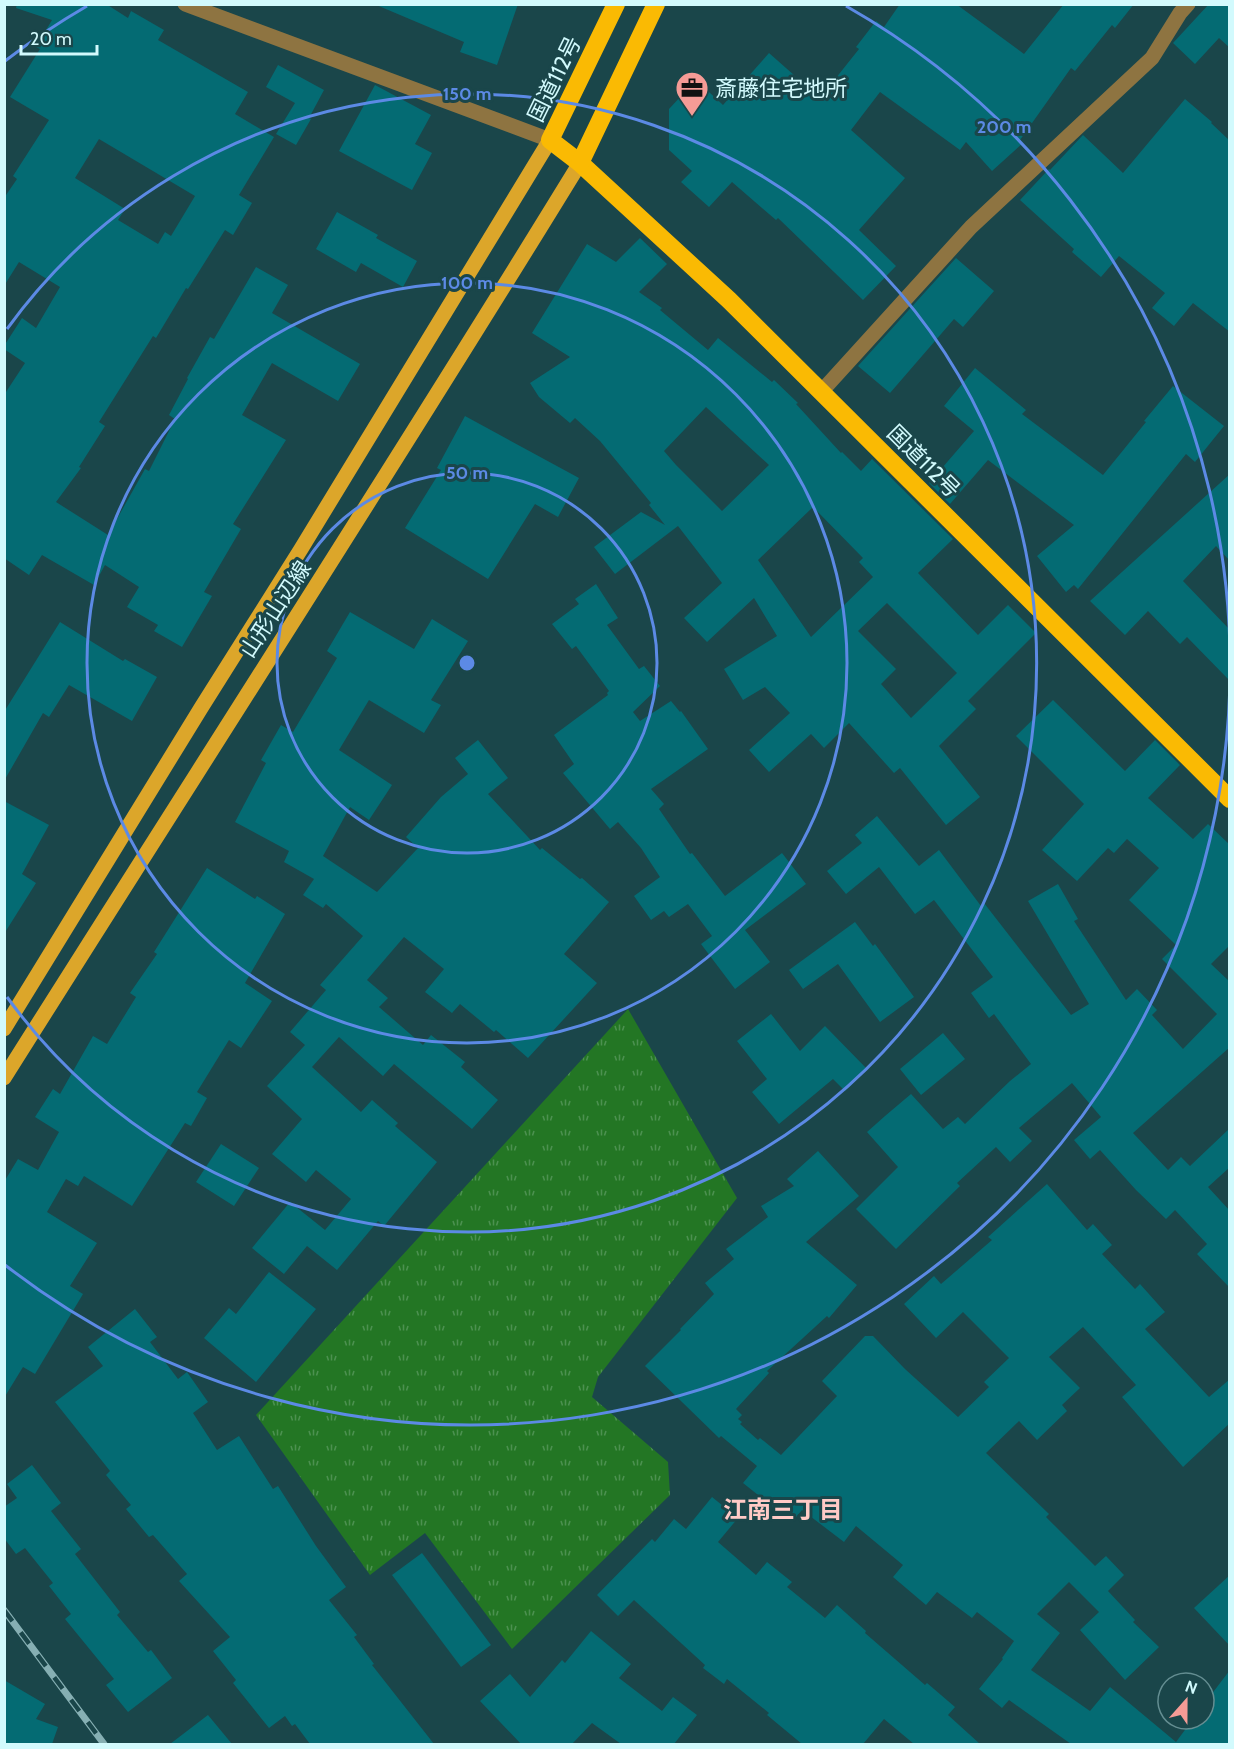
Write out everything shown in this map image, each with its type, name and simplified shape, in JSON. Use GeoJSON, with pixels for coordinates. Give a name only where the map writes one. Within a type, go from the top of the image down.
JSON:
{"type":"FeatureCollection","features":[{"type":"Feature","properties":{"kind":"highway","name":"国道112号"},"geometry":{"type":"LineString","coordinates":[[616,4],[550,140],[580,162],[729,300],[1230,799]]}},
{"type":"Feature","properties":{"kind":"highway"},"geometry":{"type":"LineString","coordinates":[[580,162],[656,4]]}},
{"type":"Feature","properties":{"kind":"main road","name":"山形山辺線"},"geometry":{"type":"LineString","coordinates":[[4,1029],[301,549],[550,140]]}},
{"type":"Feature","properties":{"kind":"main road","name":"山形山辺線"},"geometry":{"type":"LineString","coordinates":[[4,1078],[229,720],[333,560],[580,162]]}},
{"type":"Feature","properties":{"kind":"street"},"geometry":{"type":"LineString","coordinates":[[185,4],[550,140]]}},
{"type":"Feature","properties":{"kind":"street"},"geometry":{"type":"LineString","coordinates":[[821,392],[971,226],[1152,58],[1188,4]]}},
{"type":"Feature","properties":{"kind":"green space"},"geometry":{"type":"Polygon","coordinates":[[[628,1009],[737,1198],[598,1377],[592,1397],[668,1462],[670,1495],[512,1649],[425,1533],[370,1575],[256,1415],[628,1009]]]}},
{"type":"Feature","properties":{"kind":"building"},"geometry":{"type":"Polygon","coordinates":[[[17,4],[106,4],[128,18],[131,11],[164,30],[158,40],[248,92],[235,114],[274,137],[239,195],[252,203],[233,235],[225,230],[156,338],[153,336],[99,422],[105,426],[79,467],[81,468],[56,502],[108,535],[145,469],[149,471],[175,419],[169,415],[187,378],[210,337],[214,339],[256,267],[288,285],[272,313],[360,364],[338,401],[272,363],[242,415],[286,440],[233,524],[241,529],[204,592],[212,596],[182,647],[154,631],[158,625],[127,607],[139,587],[105,565],[94,585],[42,555],[29,575],[4,558],[4,395],[25,363],[4,349],[4,346],[22,318],[36,328],[60,287],[19,262],[4,286],[4,198],[17,179],[13,176],[49,120],[10,97],[40,49],[36,47],[52,20],[16,8],[17,4]],[[99,139],[75,178],[125,209],[118,220],[158,244],[165,232],[171,236],[195,196],[99,139]]]}},
{"type":"Feature","properties":{"kind":"building"},"geometry":{"type":"Polygon","coordinates":[[[374,4],[518,4],[497,65],[460,52],[464,42],[374,4]]]}},
{"type":"Feature","properties":{"kind":"building"},"geometry":{"type":"Polygon","coordinates":[[[900,4],[956,4],[1024,54],[1064,4],[1134,4],[1115,28],[1112,25],[1075,71],[1071,68],[1020,140],[1023,143],[992,171],[966,142],[960,150],[880,92],[851,130],[905,178],[859,230],[896,266],[863,300],[778,218],[776,220],[732,182],[709,207],[681,182],[692,171],[669,150],[669,109],[696,80],[723,105],[769,53],[820,98],[859,49],[856,47],[876,21],[884,27],[900,4]]]}},
{"type":"Feature","properties":{"kind":"building"},"geometry":{"type":"Polygon","coordinates":[[[1209,4],[1230,4],[1230,48],[1219,38],[1195,64],[1173,43],[1209,4]]]}},
{"type":"Feature","properties":{"kind":"building"},"geometry":{"type":"Polygon","coordinates":[[[278,65],[324,90],[296,145],[276,134],[295,103],[266,87],[278,65]]]}},
{"type":"Feature","properties":{"kind":"building"},"geometry":{"type":"Polygon","coordinates":[[[375,85],[431,115],[415,144],[432,153],[412,190],[339,151],[375,85]]]}},
{"type":"Feature","properties":{"kind":"building"},"geometry":{"type":"Polygon","coordinates":[[[1185,99],[1230,141],[1230,332],[1193,303],[1174,326],[1152,308],[1165,293],[1119,256],[1101,277],[1072,252],[1074,249],[1020,200],[1083,135],[1123,173],[1185,99]]]}},
{"type":"Feature","properties":{"kind":"building"},"geometry":{"type":"Polygon","coordinates":[[[337,212],[378,235],[376,238],[417,261],[403,287],[361,263],[356,272],[316,249],[337,212]]]}},
{"type":"Feature","properties":{"kind":"building"},"geometry":{"type":"Polygon","coordinates":[[[640,238],[667,264],[639,292],[662,308],[660,310],[708,350],[718,338],[772,382],[774,380],[798,403],[796,404],[841,453],[861,471],[872,459],[953,539],[918,573],[978,635],[1008,605],[1036,633],[968,701],[976,709],[939,746],[980,797],[946,825],[900,768],[894,773],[849,723],[824,748],[811,734],[769,772],[749,750],[790,713],[765,687],[743,700],[724,669],[777,636],[754,598],[707,642],[684,618],[722,583],[678,526],[615,574],[594,547],[641,512],[665,525],[649,505],[651,503],[600,441],[575,418],[570,423],[539,397],[530,383],[570,357],[532,333],[587,244],[616,262],[640,238]],[[706,407],[664,451],[722,511],[769,465],[706,407]],[[813,507],[758,560],[811,637],[873,577],[859,562],[863,558],[813,507]],[[887,603],[858,631],[896,669],[881,684],[911,718],[957,673],[887,603]]]}},
{"type":"Feature","properties":{"kind":"building"},"geometry":{"type":"Polygon","coordinates":[[[956,258],[994,291],[963,327],[954,319],[890,393],[858,366],[956,258]]]}},
{"type":"Feature","properties":{"kind":"building"},"geometry":{"type":"Polygon","coordinates":[[[975,368],[1026,410],[1022,414],[1103,475],[1173,386],[1224,426],[1195,462],[1186,454],[1078,589],[1074,585],[1066,592],[1037,556],[1074,525],[988,460],[950,504],[929,483],[974,431],[944,406],[975,368]]]}},
{"type":"Feature","properties":{"kind":"building"},"geometry":{"type":"Polygon","coordinates":[[[465,416],[579,478],[558,517],[535,504],[488,579],[405,528],[441,470],[437,468],[465,416]]]}},
{"type":"Feature","properties":{"kind":"building"},"geometry":{"type":"Polygon","coordinates":[[[1230,474],[1230,561],[1216,546],[1183,581],[1230,630],[1230,681],[1187,637],[1180,644],[1148,611],[1125,635],[1090,601],[1230,474]]]}},
{"type":"Feature","properties":{"kind":"building"},"geometry":{"type":"Polygon","coordinates":[[[596,584],[618,618],[607,625],[639,669],[644,666],[660,686],[633,712],[640,721],[671,701],[681,711],[708,749],[651,789],[664,804],[659,809],[690,854],[692,853],[725,896],[782,853],[806,884],[745,930],[770,962],[735,989],[701,944],[712,936],[688,904],[669,917],[664,911],[651,920],[634,896],[660,877],[641,848],[618,822],[610,829],[563,773],[574,764],[554,735],[608,695],[609,691],[576,646],[572,649],[552,624],[579,604],[575,599],[596,584]]]}},
{"type":"Feature","properties":{"kind":"building"},"geometry":{"type":"Polygon","coordinates":[[[350,612],[414,649],[432,619],[468,641],[431,700],[441,705],[424,733],[369,700],[339,750],[392,785],[369,820],[350,807],[323,856],[377,892],[418,848],[406,837],[441,797],[468,774],[455,758],[478,740],[508,778],[488,794],[540,850],[542,848],[580,879],[582,878],[609,902],[564,954],[597,983],[528,1058],[496,1030],[494,1032],[460,1004],[452,1013],[425,992],[444,969],[404,937],[367,980],[388,998],[379,1007],[423,1045],[431,1035],[465,1062],[461,1067],[498,1100],[472,1129],[394,1064],[383,1076],[339,1037],[312,1067],[361,1112],[372,1100],[398,1123],[395,1126],[437,1162],[384,1226],[378,1221],[337,1270],[307,1246],[284,1274],[252,1248],[290,1202],[325,1230],[351,1199],[316,1170],[306,1182],[272,1154],[302,1119],[267,1086],[305,1045],[290,1032],[326,990],[320,985],[363,936],[326,904],[323,908],[303,895],[314,879],[284,862],[289,851],[235,822],[266,763],[261,760],[281,725],[293,732],[337,658],[327,651],[350,612]]]}},
{"type":"Feature","properties":{"kind":"building"},"geometry":{"type":"Polygon","coordinates":[[[60,622],[123,661],[125,659],[157,677],[132,721],[69,685],[49,717],[43,713],[4,781],[4,712],[60,622]]]}},
{"type":"Feature","properties":{"kind":"building"},"geometry":{"type":"Polygon","coordinates":[[[1053,700],[1125,771],[1155,740],[1180,765],[1148,798],[1193,839],[1208,824],[1230,845],[1230,945],[1211,964],[1230,982],[1230,1047],[1133,1133],[1168,1170],[1181,1157],[1190,1166],[1230,1128],[1230,1167],[1208,1187],[1230,1211],[1230,1288],[1197,1254],[1207,1244],[1175,1210],[1166,1219],[1100,1150],[1090,1159],[1074,1140],[1101,1117],[1072,1083],[1019,1128],[1032,1141],[1010,1162],[996,1147],[957,1183],[960,1186],[896,1249],[856,1209],[898,1167],[867,1132],[911,1094],[943,1129],[958,1117],[965,1124],[1031,1064],[994,1014],[989,1018],[971,993],[993,977],[934,900],[915,914],[879,867],[846,894],[827,871],[862,843],[855,835],[877,816],[919,866],[939,850],[981,906],[984,903],[1071,1015],[1089,1004],[1028,901],[1058,884],[1078,919],[1074,921],[1126,1000],[1137,989],[1157,1010],[1152,1015],[1183,1049],[1217,1014],[1162,959],[1176,945],[1129,900],[1159,868],[1127,839],[1114,853],[1108,848],[1077,881],[1042,850],[1084,804],[1016,736],[1053,700]]]}},
{"type":"Feature","properties":{"kind":"building"},"geometry":{"type":"Polygon","coordinates":[[[4,801],[49,825],[22,874],[36,883],[4,934],[4,801]]]}},
{"type":"Feature","properties":{"kind":"building"},"geometry":{"type":"Polygon","coordinates":[[[207,868],[255,899],[257,896],[285,914],[245,983],[272,1001],[241,1048],[229,1040],[197,1092],[207,1098],[191,1126],[185,1123],[132,1206],[84,1176],[78,1186],[66,1179],[47,1212],[97,1243],[70,1286],[83,1294],[35,1374],[23,1367],[4,1398],[4,1182],[18,1159],[38,1170],[59,1132],[35,1117],[53,1089],[60,1094],[93,1036],[107,1044],[136,997],[130,993],[157,954],[154,952],[207,868]]]}},
{"type":"Feature","properties":{"kind":"building"},"geometry":{"type":"Polygon","coordinates":[[[855,922],[873,946],[875,944],[914,997],[880,1022],[838,964],[803,989],[789,970],[855,922]]]}},
{"type":"Feature","properties":{"kind":"building"},"geometry":{"type":"Polygon","coordinates":[[[771,1014],[800,1051],[825,1026],[867,1069],[845,1091],[833,1079],[779,1124],[752,1092],[767,1079],[737,1041],[771,1014]]]}},
{"type":"Feature","properties":{"kind":"building"},"geometry":{"type":"Polygon","coordinates":[[[943,1033],[965,1059],[921,1095],[900,1069],[943,1033]]]}},
{"type":"Feature","properties":{"kind":"building"},"geometry":{"type":"Polygon","coordinates":[[[221,1144],[259,1168],[234,1206],[196,1182],[221,1144]]]}},
{"type":"Feature","properties":{"kind":"building"},"geometry":{"type":"Polygon","coordinates":[[[818,1151],[859,1196],[806,1242],[857,1285],[829,1318],[827,1316],[767,1371],[769,1373],[736,1409],[742,1415],[738,1419],[742,1422],[740,1424],[758,1440],[760,1438],[781,1455],[837,1396],[822,1381],[865,1336],[873,1336],[905,1369],[958,1417],[989,1387],[984,1382],[1009,1358],[963,1312],[936,1338],[904,1304],[934,1276],[941,1284],[992,1240],[988,1237],[1047,1184],[1087,1230],[1093,1224],[1112,1245],[1102,1254],[1135,1289],[1140,1284],[1165,1312],[1145,1329],[1209,1397],[1230,1379],[1230,1423],[1183,1467],[1122,1397],[1136,1385],[1083,1327],[1049,1357],[1080,1388],[1062,1405],[1067,1411],[1037,1440],[1019,1421],[986,1453],[1049,1514],[1046,1517],[1095,1566],[1106,1556],[1124,1575],[1108,1591],[1135,1620],[1133,1622],[1159,1647],[1125,1680],[1080,1630],[1099,1612],[1069,1582],[1037,1614],[1060,1633],[1031,1670],[1090,1711],[1110,1687],[1156,1725],[1156,1731],[1163,1731],[1176,1742],[1184,1731],[1216,1731],[1216,1688],[1230,1670],[1230,1744],[1071,1744],[1009,1700],[1002,1708],[979,1689],[1014,1641],[977,1612],[972,1618],[937,1592],[926,1605],[893,1577],[903,1565],[856,1526],[844,1542],[802,1510],[792,1522],[743,1483],[757,1466],[721,1436],[719,1438],[645,1366],[714,1294],[705,1283],[734,1259],[726,1249],[768,1217],[761,1206],[794,1186],[787,1179],[818,1151]]]}},
{"type":"Feature","properties":{"kind":"building"},"geometry":{"type":"Polygon","coordinates":[[[269,1272],[316,1309],[256,1382],[204,1338],[229,1308],[236,1314],[269,1272]]]}},
{"type":"Feature","properties":{"kind":"building"},"geometry":{"type":"Polygon","coordinates":[[[135,1309],[157,1337],[150,1342],[178,1379],[187,1372],[208,1402],[193,1413],[217,1450],[239,1436],[273,1489],[278,1486],[316,1546],[346,1587],[329,1600],[357,1635],[354,1637],[374,1664],[372,1665],[434,1744],[310,1744],[295,1724],[292,1726],[285,1716],[269,1728],[233,1683],[236,1680],[213,1651],[230,1637],[179,1581],[187,1574],[153,1535],[149,1537],[126,1509],[131,1505],[106,1475],[110,1471],[55,1402],[103,1366],[88,1347],[135,1309]]]}},
{"type":"Feature","properties":{"kind":"building"},"geometry":{"type":"Polygon","coordinates":[[[32,1465],[61,1503],[51,1511],[81,1549],[75,1554],[120,1612],[117,1615],[148,1652],[151,1650],[172,1678],[128,1712],[106,1685],[114,1679],[65,1619],[71,1614],[49,1586],[53,1583],[25,1548],[16,1554],[4,1538],[4,1507],[17,1498],[7,1484],[32,1465]]]}},
{"type":"Feature","properties":{"kind":"building"},"geometry":{"type":"Polygon","coordinates":[[[712,1497],[738,1518],[718,1542],[756,1575],[767,1562],[792,1582],[787,1587],[825,1618],[837,1605],[866,1631],[865,1633],[925,1685],[927,1683],[955,1707],[948,1715],[980,1744],[914,1744],[884,1719],[863,1744],[802,1744],[767,1715],[769,1713],[727,1679],[724,1684],[703,1668],[705,1665],[634,1600],[618,1616],[597,1595],[652,1539],[655,1542],[674,1519],[686,1529],[712,1497]]]}},
{"type":"Feature","properties":{"kind":"building"},"geometry":{"type":"Polygon","coordinates":[[[422,1553],[491,1645],[461,1667],[392,1575],[422,1553]]]}},
{"type":"Feature","properties":{"kind":"building"},"geometry":{"type":"Polygon","coordinates":[[[1230,1575],[1230,1646],[1194,1608],[1230,1575]]]}},
{"type":"Feature","properties":{"kind":"building"},"geometry":{"type":"Polygon","coordinates":[[[591,1631],[631,1664],[619,1678],[662,1711],[673,1697],[697,1715],[674,1744],[621,1744],[592,1723],[572,1744],[521,1744],[480,1701],[510,1674],[530,1697],[562,1660],[565,1663],[591,1631]]]}},
{"type":"Feature","properties":{"kind":"building"},"geometry":{"type":"Polygon","coordinates":[[[4,1680],[45,1704],[36,1719],[58,1727],[52,1744],[4,1744],[4,1680]]]}},
{"type":"Feature","properties":{"kind":"building"},"geometry":{"type":"Polygon","coordinates":[[[208,1715],[232,1744],[170,1744],[208,1715]]]}},
{"type":"Feature","properties":{"kind":"railway"},"geometry":{"type":"LineString","coordinates":[[4,1610],[104,1744]]}},
{"type":"Feature","properties":{"kind":"place","name":"斎藤住宅地所"},"geometry":{"type":"Point","coordinates":[692,117]}},
{"type":"Feature","properties":{"kind":"district","name":"江南三丁目"},"geometry":{"type":"Point","coordinates":[783,1510]}}]}
